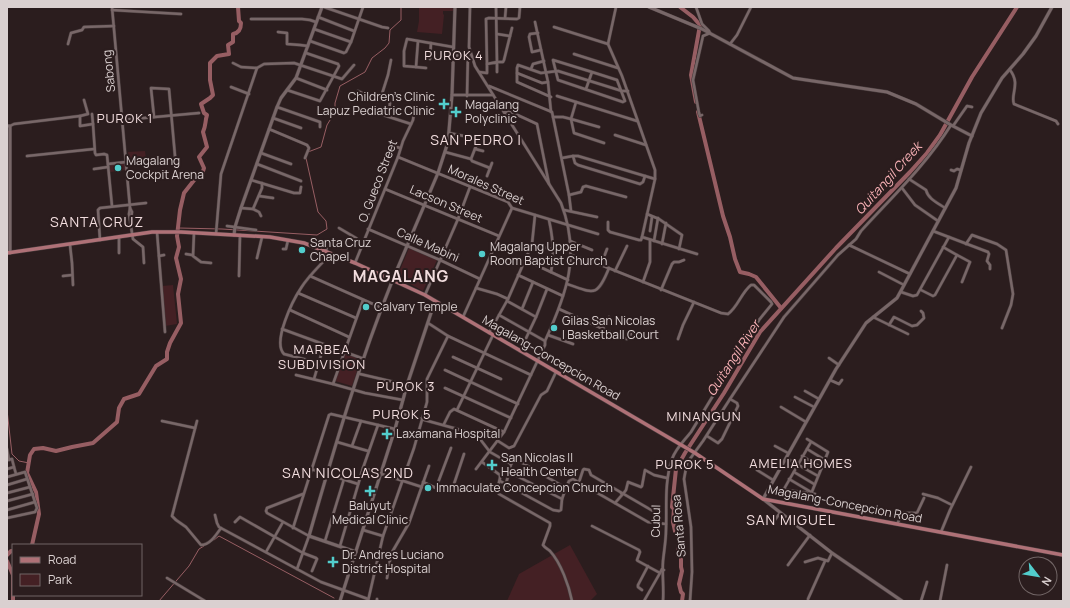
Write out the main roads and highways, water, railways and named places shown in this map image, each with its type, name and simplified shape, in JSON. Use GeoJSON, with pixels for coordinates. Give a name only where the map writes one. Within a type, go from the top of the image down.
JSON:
{"type":"FeatureCollection","features":[{"type":"Feature","properties":{"kind":"main road","name":"Magalang-Concepcion Road"},"geometry":{"type":"LineString","coordinates":[[9,253],[157,232],[194,233],[235,230],[240,235],[304,243],[326,250],[393,279],[424,295],[693,452],[763,499],[1063,555]]}},
{"type":"Feature","properties":{"kind":"waterway"},"geometry":{"type":"LineString","coordinates":[[32,544],[39,514],[36,492],[27,473],[30,455],[34,449],[43,448],[56,451],[93,443],[117,422],[119,408],[124,399],[139,394],[156,366],[167,359],[167,352],[170,343],[181,323],[178,294],[181,279],[176,258],[179,247],[177,236],[180,210],[184,193],[195,179],[202,174],[204,168],[199,157],[207,147],[203,132],[207,115],[204,113],[201,104],[213,95],[210,80],[210,63],[217,56],[229,54],[228,45],[233,42],[233,34],[237,33],[240,28],[241,23],[239,21],[238,7]]}},
{"type":"Feature","properties":{"kind":"waterway"},"geometry":{"type":"LineString","coordinates":[[308,152],[321,147],[327,125],[335,112],[335,103],[340,86],[365,72],[372,58],[389,43],[390,30],[401,20],[401,7]]}},
{"type":"Feature","properties":{"kind":"waterway"},"geometry":{"type":"LineString","coordinates":[[680,7],[693,17],[700,25],[691,75],[696,102]]}},
{"type":"Feature","properties":{"kind":"waterway","name":"Quitangil Creek"},"geometry":{"type":"LineString","coordinates":[[682,601],[683,594],[679,584],[682,571],[681,557],[678,552],[680,538],[675,531],[673,522],[674,509],[672,507],[676,469],[685,453],[724,393],[760,332],[836,248],[927,153],[940,135],[972,77],[1017,7]]}},
{"type":"Feature","properties":{"kind":"waterway"},"geometry":{"type":"LineString","coordinates":[[698,112],[723,216],[740,272],[756,277],[781,308]]}},
{"type":"Feature","properties":{"kind":"waterway"},"geometry":{"type":"LineString","coordinates":[[179,228],[317,235],[327,229],[326,221],[318,212],[306,158]]}},
{"type":"Feature","properties":{"kind":"waterway"},"geometry":{"type":"LineString","coordinates":[[7,410],[12,454],[19,461],[29,463]]}},
{"type":"Feature","properties":{"kind":"waterway"},"geometry":{"type":"LineString","coordinates":[[214,540],[219,536],[334,598]]}},
{"type":"Feature","properties":{"kind":"waterway"},"geometry":{"type":"LineString","coordinates":[[159,601],[189,566],[199,549],[204,546]]}},
{"type":"Feature","properties":{"kind":"waterway"},"geometry":{"type":"LineString","coordinates":[[7,555],[12,551]]}},
{"type":"Feature","properties":{"kind":"waterway"},"geometry":{"type":"LineString","coordinates":[[7,561],[12,573]]}},
{"type":"Feature","properties":{"kind":"waterway"},"geometry":{"type":"LineString","coordinates":[[13,596],[13,601]]}},
{"type":"Feature","properties":{"kind":"place","name":"Children's Clinic Lapuz Pediatric Clinic"},"geometry":{"type":"Point","coordinates":[444,104]}},
{"type":"Feature","properties":{"kind":"place","name":"Magalang Polyclinic"},"geometry":{"type":"Point","coordinates":[456,112]}},
{"type":"Feature","properties":{"kind":"place","name":"Magalang Cockpit Arena"},"geometry":{"type":"Point","coordinates":[118,168]}},
{"type":"Feature","properties":{"kind":"place","name":"Santa Cruz Chapel"},"geometry":{"type":"Point","coordinates":[302,250]}},
{"type":"Feature","properties":{"kind":"place","name":"Magalang Upper Room Baptist Church"},"geometry":{"type":"Point","coordinates":[482,254]}},
{"type":"Feature","properties":{"kind":"place","name":"Calvary Temple"},"geometry":{"type":"Point","coordinates":[366,307]}},
{"type":"Feature","properties":{"kind":"place","name":"Gilas San Nicolas I Basketball Court"},"geometry":{"type":"Point","coordinates":[554,328]}},
{"type":"Feature","properties":{"kind":"place","name":"Laxamana Hospital"},"geometry":{"type":"Point","coordinates":[387,434]}},
{"type":"Feature","properties":{"kind":"place","name":"San Nicolas II Health Center"},"geometry":{"type":"Point","coordinates":[492,465]}},
{"type":"Feature","properties":{"kind":"place","name":"Immaculate Concepcion Church"},"geometry":{"type":"Point","coordinates":[428,488]}},
{"type":"Feature","properties":{"kind":"place","name":"Baluyut Medical Clinic"},"geometry":{"type":"Point","coordinates":[370,491]}},
{"type":"Feature","properties":{"kind":"place","name":"Dr. Andres Luciano District Hospital"},"geometry":{"type":"Point","coordinates":[333,562]}},
{"type":"Feature","properties":{"kind":"district","name":"PUROK 4"},"geometry":{"type":"Point","coordinates":[454,55]}},
{"type":"Feature","properties":{"kind":"district","name":"PUROK 1"},"geometry":{"type":"Point","coordinates":[125,118]}},
{"type":"Feature","properties":{"kind":"district","name":"SAN PEDRO I"},"geometry":{"type":"Point","coordinates":[476,140]}},
{"type":"Feature","properties":{"kind":"district","name":"SANTA CRUZ"},"geometry":{"type":"Point","coordinates":[97,222]}},
{"type":"Feature","properties":{"kind":"district","name":"MAGALANG"},"geometry":{"type":"Point","coordinates":[401,276]}},
{"type":"Feature","properties":{"kind":"district","name":"MARBEA SUBDIVISION"},"geometry":{"type":"Point","coordinates":[322,356]}},
{"type":"Feature","properties":{"kind":"district","name":"PUROK 3"},"geometry":{"type":"Point","coordinates":[406,386]}},
{"type":"Feature","properties":{"kind":"district","name":"PUROK 5"},"geometry":{"type":"Point","coordinates":[402,414]}},
{"type":"Feature","properties":{"kind":"district","name":"MINANGUN"},"geometry":{"type":"Point","coordinates":[704,416]}},
{"type":"Feature","properties":{"kind":"district","name":"AMELIA HOMES"},"geometry":{"type":"Point","coordinates":[801,463]}},
{"type":"Feature","properties":{"kind":"district","name":"PUROK 5"},"geometry":{"type":"Point","coordinates":[685,464]}},
{"type":"Feature","properties":{"kind":"district","name":"SAN NICOLAS 2ND"},"geometry":{"type":"Point","coordinates":[348,473]}},
{"type":"Feature","properties":{"kind":"district","name":"SAN MIGUEL"},"geometry":{"type":"Point","coordinates":[791,520]}},
{"type":"Feature","properties":{"kind":"water label","name":"Quitangil River"},"geometry":{"type":"Point","coordinates":[733,358]}}]}
